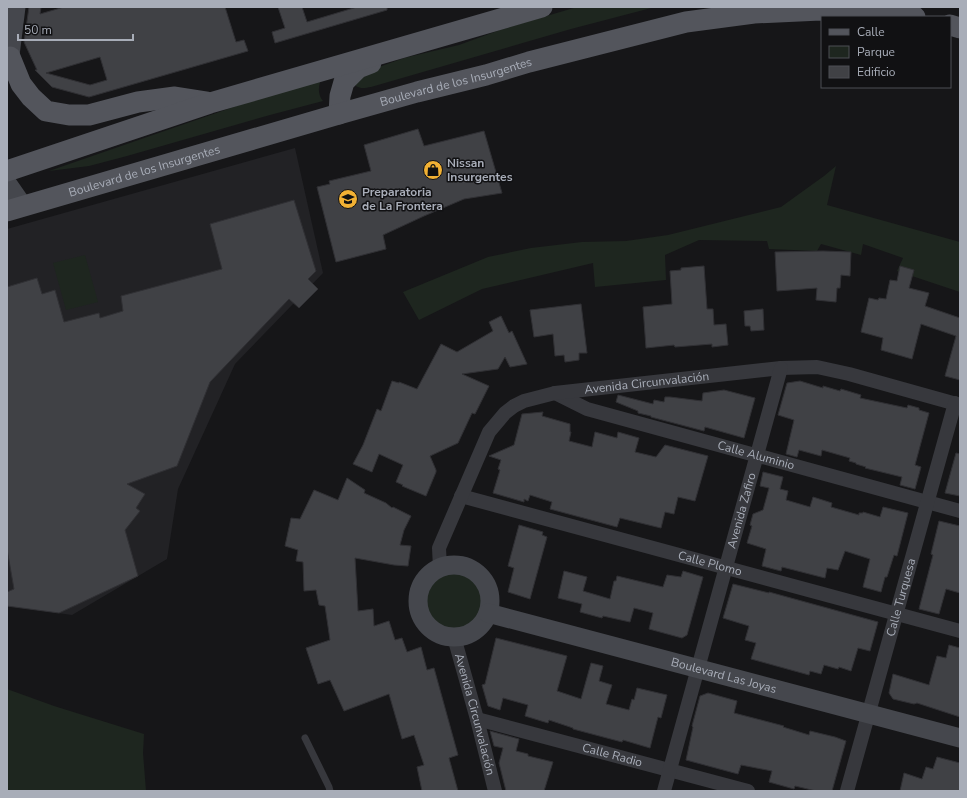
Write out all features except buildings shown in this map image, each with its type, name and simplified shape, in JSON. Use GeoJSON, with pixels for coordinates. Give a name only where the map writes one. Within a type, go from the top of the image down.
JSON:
{"type":"FeatureCollection","features":[{"type":"Feature","properties":{"kind":"main road"},"geometry":{"type":"LineString","coordinates":[[7,171],[210,103],[542,7]]}},
{"type":"Feature","properties":{"kind":"main road","name":"Boulevard de los Insurgentes"},"geometry":{"type":"LineString","coordinates":[[15,208],[417,92],[686,22],[754,13],[821,10],[910,16]]}},
{"type":"Feature","properties":{"kind":"main road"},"geometry":{"type":"LineString","coordinates":[[339,114],[340,96],[344,82],[358,68],[423,41]]}},
{"type":"Feature","properties":{"kind":"main road"},"geometry":{"type":"LineString","coordinates":[[9,66],[31,97],[46,111],[69,115],[89,114],[138,102],[175,97],[210,103]]}},
{"type":"Feature","properties":{"kind":"street"},"geometry":{"type":"LineString","coordinates":[[9,66],[16,7]]}},
{"type":"Feature","properties":{"kind":"street"},"geometry":{"type":"LineString","coordinates":[[7,183],[15,208]]}},
{"type":"Feature","properties":{"kind":"street","name":"Avenida Circunvalación"},"geometry":{"type":"LineString","coordinates":[[440,568],[440,548],[488,432],[505,413],[524,401],[555,393],[781,368],[817,367],[849,374],[958,404]]}},
{"type":"Feature","properties":{"kind":"street","name":"Avenida Zafiro"},"geometry":{"type":"LineString","coordinates":[[664,791],[781,368]]}},
{"type":"Feature","properties":{"kind":"street","name":"Calle Aluminio"},"geometry":{"type":"LineString","coordinates":[[555,393],[587,409],[960,511]]}},
{"type":"Feature","properties":{"kind":"street","name":"Calle Turquesa"},"geometry":{"type":"LineString","coordinates":[[846,791],[928,502],[958,404]]}},
{"type":"Feature","properties":{"kind":"street","name":"Calle Plomo"},"geometry":{"type":"LineString","coordinates":[[461,496],[960,631]]}},
{"type":"Feature","properties":{"kind":"street"},"geometry":{"type":"LineString","coordinates":[[463,566],[474,571],[483,579],[488,590],[490,602],[488,613],[483,623],[475,631],[465,636],[443,636],[434,631],[420,614],[418,603],[420,592],[424,582],[431,574],[440,568],[463,566]]}},
{"type":"Feature","properties":{"kind":"street","name":"Boulevard Las Joyas"},"geometry":{"type":"LineString","coordinates":[[488,613],[960,738]]}},
{"type":"Feature","properties":{"kind":"street","name":"Avenida Circunvalación"},"geometry":{"type":"LineString","coordinates":[[454,637],[495,791]]}},
{"type":"Feature","properties":{"kind":"street","name":"Calle Radio"},"geometry":{"type":"LineString","coordinates":[[477,719],[748,791]]}},
{"type":"Feature","properties":{"kind":"lane"},"geometry":{"type":"LineString","coordinates":[[305,738],[330,791]]}},
{"type":"Feature","properties":{"kind":"shaded area"},"geometry":{"type":"Polygon","coordinates":[[[295,148],[323,273],[235,364],[178,489],[167,559],[72,615],[7,606],[7,229],[295,148]]]}},
{"type":"Feature","properties":{"kind":"green space"},"geometry":{"type":"Polygon","coordinates":[[[577,7],[655,7],[571,29],[371,87],[361,88],[356,86],[355,83],[365,72],[404,58],[459,45],[500,30],[577,7]]]}},
{"type":"Feature","properties":{"kind":"green space"},"geometry":{"type":"Polygon","coordinates":[[[323,76],[319,89],[323,101],[89,166],[49,171],[323,76]]]}},
{"type":"Feature","properties":{"kind":"green space"},"geometry":{"type":"Polygon","coordinates":[[[836,166],[827,205],[960,242],[960,292],[897,271],[903,258],[863,244],[861,255],[821,244],[817,251],[769,249],[767,241],[699,240],[665,255],[666,280],[595,287],[593,263],[482,289],[419,320],[403,292],[488,257],[531,248],[582,242],[626,241],[668,235],[781,207],[836,166]]]}},
{"type":"Feature","properties":{"kind":"green space"},"geometry":{"type":"Polygon","coordinates":[[[85,255],[98,302],[66,310],[53,263],[85,255]]]}},
{"type":"Feature","properties":{"kind":"green space"},"geometry":{"type":"Polygon","coordinates":[[[453,573],[469,578],[477,586],[482,602],[477,618],[469,626],[453,631],[437,626],[429,618],[424,602],[429,586],[437,578],[453,573]]]}},
{"type":"Feature","properties":{"kind":"green space"},"geometry":{"type":"Polygon","coordinates":[[[7,689],[54,706],[144,734],[143,753],[146,791],[7,791],[7,689]]]}},
{"type":"Feature","properties":{"kind":"place","name":"Nissan Insurgentes"},"geometry":{"type":"Point","coordinates":[433,170]}},
{"type":"Feature","properties":{"kind":"place","name":"Preparatoria de La Frontera"},"geometry":{"type":"Point","coordinates":[348,199]}}]}
